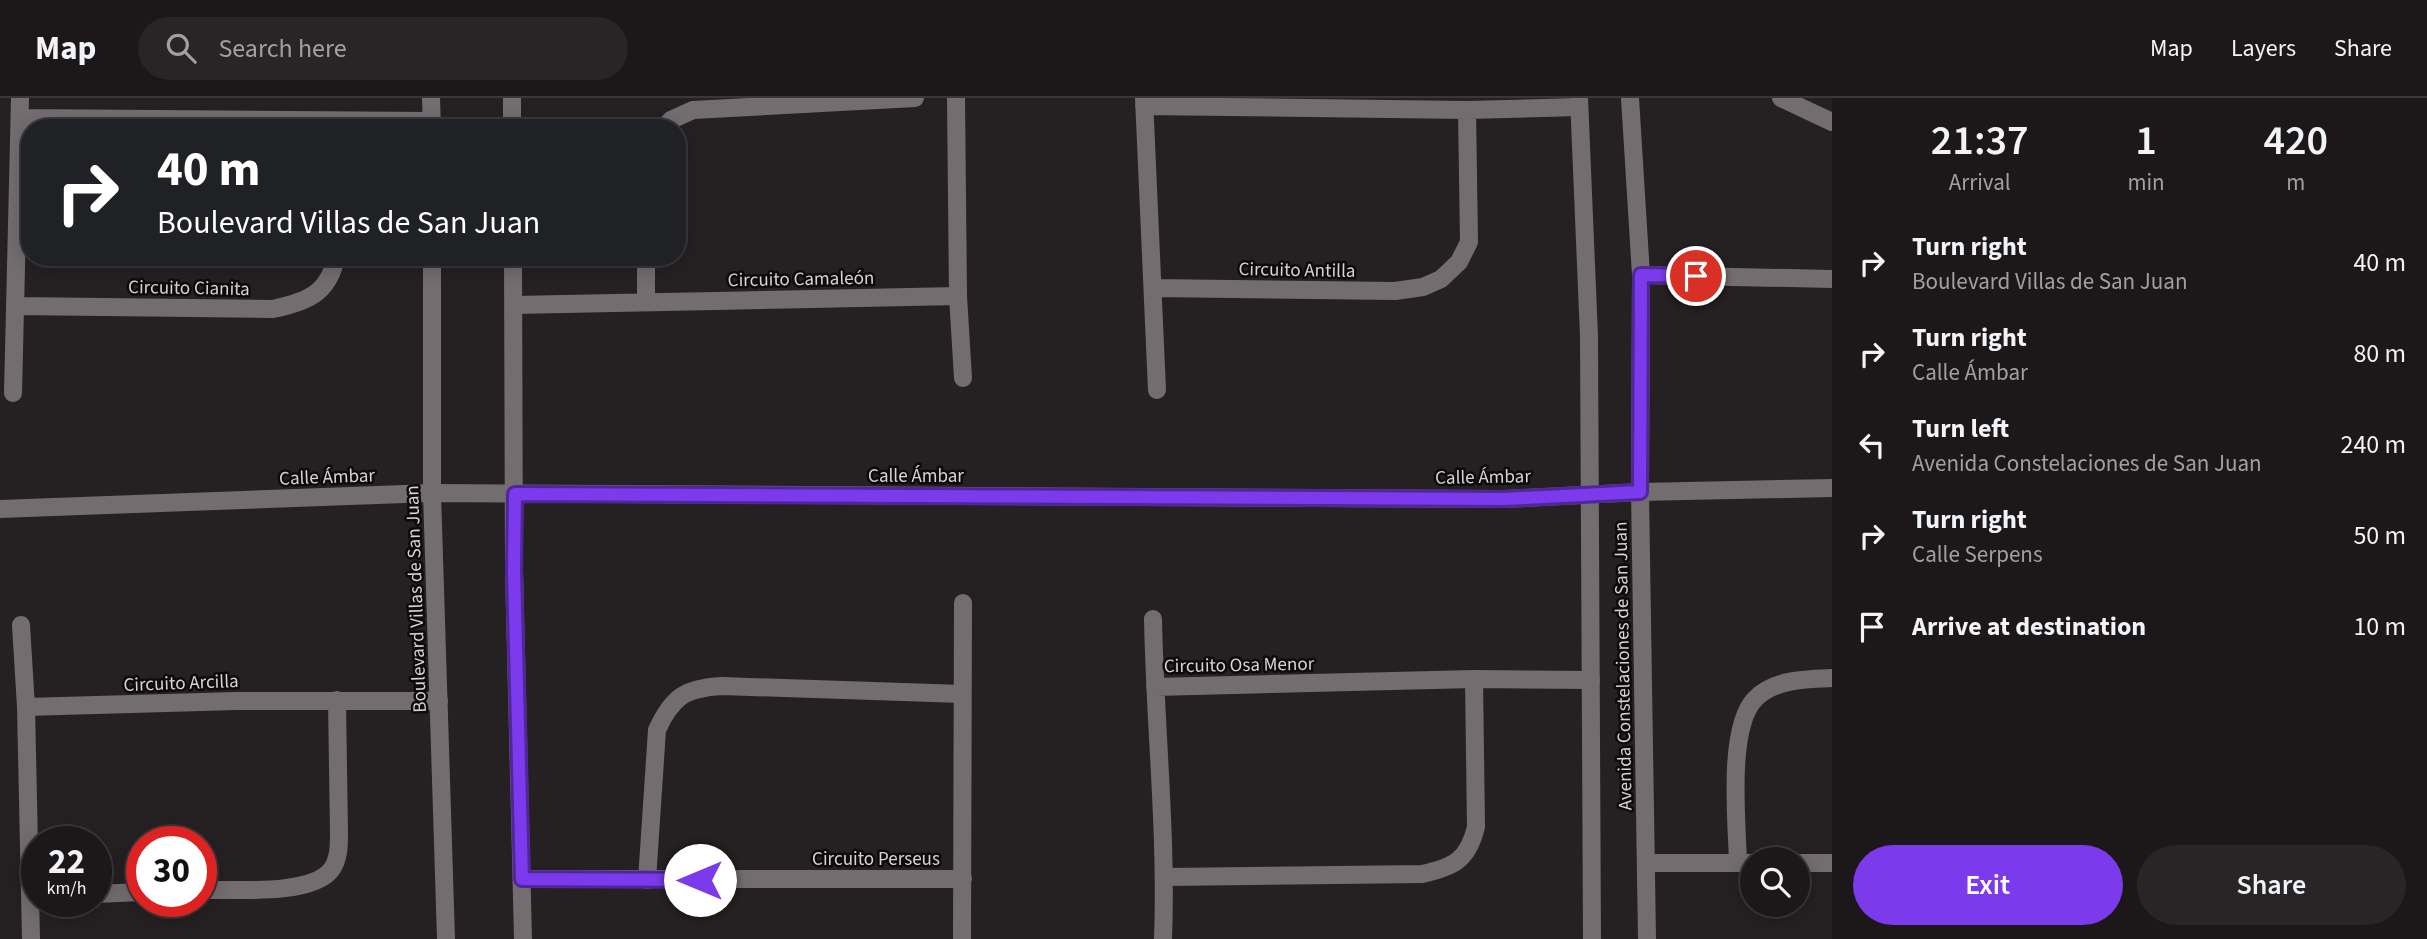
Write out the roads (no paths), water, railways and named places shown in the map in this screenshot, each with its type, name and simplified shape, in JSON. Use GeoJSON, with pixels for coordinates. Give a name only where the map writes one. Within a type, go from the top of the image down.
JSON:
{"type":"FeatureCollection","features":[{"type":"Feature","properties":{"kind":"street"},"geometry":{"type":"LineString","coordinates":[[12,393],[20,98]]}},
{"type":"Feature","properties":{"kind":"street"},"geometry":{"type":"LineString","coordinates":[[431,98],[432,119]]}},
{"type":"Feature","properties":{"kind":"street"},"geometry":{"type":"LineString","coordinates":[[512,98],[512,119]]}},
{"type":"Feature","properties":{"kind":"street"},"geometry":{"type":"LineString","coordinates":[[673,119],[693,110],[915,98]]}},
{"type":"Feature","properties":{"kind":"street"},"geometry":{"type":"LineString","coordinates":[[956,98],[958,296],[963,378]]}},
{"type":"Feature","properties":{"kind":"street","name":"Avenida Constelaciones de San Juan"},"geometry":{"type":"LineString","coordinates":[[1630,98],[1641,275],[1640,492],[1647,939]]}},
{"type":"Feature","properties":{"kind":"street"},"geometry":{"type":"LineString","coordinates":[[1781,98],[1832,122]]}},
{"type":"Feature","properties":{"kind":"street"},"geometry":{"type":"LineString","coordinates":[[1157,390],[1144,102],[1467,110],[1579,103]]}},
{"type":"Feature","properties":{"kind":"street","name":"Avenida Constelaciones de San Juan"},"geometry":{"type":"LineString","coordinates":[[1579,103],[1589,336],[1592,939]]}},
{"type":"Feature","properties":{"kind":"street","name":"Circuito Antilla"},"geometry":{"type":"LineString","coordinates":[[1153,288],[1395,291],[1423,287],[1441,279],[1460,262],[1469,242],[1467,110]]}},
{"type":"Feature","properties":{"kind":"street"},"geometry":{"type":"LineString","coordinates":[[20,118],[72,119]]}},
{"type":"Feature","properties":{"kind":"street","name":"Circuito Cianita"},"geometry":{"type":"LineString","coordinates":[[15,306],[274,309],[305,302],[323,287],[334,266]]}},
{"type":"Feature","properties":{"kind":"street","name":"Boulevard Villas de San Juan"},"geometry":{"type":"LineString","coordinates":[[432,266],[432,493],[446,939]]}},
{"type":"Feature","properties":{"kind":"street"},"geometry":{"type":"LineString","coordinates":[[513,266],[514,571],[523,939]]}},
{"type":"Feature","properties":{"kind":"street"},"geometry":{"type":"LineString","coordinates":[[646,266],[646,302]]}},
{"type":"Feature","properties":{"kind":"street"},"geometry":{"type":"LineString","coordinates":[[1641,275],[1832,279]]}},
{"type":"Feature","properties":{"kind":"street","name":"Circuito Camaleón"},"geometry":{"type":"LineString","coordinates":[[513,305],[958,296]]}},
{"type":"Feature","properties":{"kind":"street","name":"Calle Ámbar"},"geometry":{"type":"LineString","coordinates":[[0,509],[432,493],[1504,499],[1640,492],[1832,488]]}},
{"type":"Feature","properties":{"kind":"street","name":"Circuito Perseus"},"geometry":{"type":"LineString","coordinates":[[522,879],[963,879],[963,603]]}},
{"type":"Feature","properties":{"kind":"street"},"geometry":{"type":"LineString","coordinates":[[1153,619],[1155,687]]}},
{"type":"Feature","properties":{"kind":"street"},"geometry":{"type":"LineString","coordinates":[[21,625],[31,826]]}},
{"type":"Feature","properties":{"kind":"street"},"geometry":{"type":"LineString","coordinates":[[1744,847],[1736,755],[1742,721],[1755,698],[1782,683],[1832,678]]}},
{"type":"Feature","properties":{"kind":"street"},"geometry":{"type":"LineString","coordinates":[[1165,877],[1422,874],[1445,869],[1460,859],[1471,846],[1476,827],[1474,679]]}},
{"type":"Feature","properties":{"kind":"street","name":"Circuito Osa Menor"},"geometry":{"type":"LineString","coordinates":[[1163,939],[1165,877],[1155,687],[1474,679],[1591,680]]}},
{"type":"Feature","properties":{"kind":"street"},"geometry":{"type":"LineString","coordinates":[[647,880],[657,730],[667,709],[682,695],[701,687],[722,686],[962,694]]}},
{"type":"Feature","properties":{"kind":"street"},"geometry":{"type":"LineString","coordinates":[[217,890],[299,887],[319,881],[333,868],[338,852],[339,833],[337,700]]}},
{"type":"Feature","properties":{"kind":"street","name":"Circuito Arcilla"},"geometry":{"type":"LineString","coordinates":[[26,707],[337,700],[439,701]]}},
{"type":"Feature","properties":{"kind":"street"},"geometry":{"type":"LineString","coordinates":[[1646,863],[1740,863]]}},
{"type":"Feature","properties":{"kind":"street"},"geometry":{"type":"LineString","coordinates":[[1810,863],[1832,863]]}},
{"type":"Feature","properties":{"kind":"street"},"geometry":{"type":"LineString","coordinates":[[962,939],[963,879]]}},
{"type":"Feature","properties":{"kind":"street"},"geometry":{"type":"LineString","coordinates":[[31,939],[33,917]]}}]}
